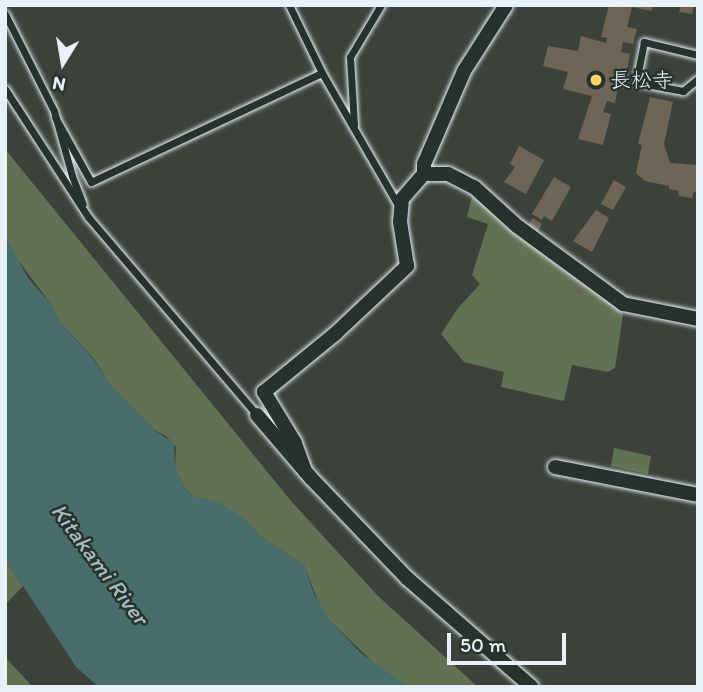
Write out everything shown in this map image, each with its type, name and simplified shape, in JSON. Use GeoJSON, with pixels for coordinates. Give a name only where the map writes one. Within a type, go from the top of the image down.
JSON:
{"type":"FeatureCollection","features":[{"type":"Feature","properties":{"kind":"street"},"geometry":{"type":"LineString","coordinates":[[305,471],[295,443],[264,392],[336,333],[407,266],[402,198],[424,174],[424,164],[434,138],[464,71],[506,5]]}},
{"type":"Feature","properties":{"kind":"street"},"geometry":{"type":"LineString","coordinates":[[424,174],[448,174],[474,187],[517,226],[623,304],[698,319]]}},
{"type":"Feature","properties":{"kind":"street"},"geometry":{"type":"LineString","coordinates":[[257,415],[305,471],[408,579],[532,687]]}},
{"type":"Feature","properties":{"kind":"street"},"geometry":{"type":"LineString","coordinates":[[555,467],[698,495]]}},
{"type":"Feature","properties":{"kind":"lane"},"geometry":{"type":"LineString","coordinates":[[289,5],[323,74],[401,211]]}},
{"type":"Feature","properties":{"kind":"lane"},"geometry":{"type":"LineString","coordinates":[[355,129],[350,57],[381,5]]}},
{"type":"Feature","properties":{"kind":"lane"},"geometry":{"type":"LineString","coordinates":[[5,14],[55,117],[91,182],[323,74]]}},
{"type":"Feature","properties":{"kind":"lane"},"geometry":{"type":"LineString","coordinates":[[698,55],[644,42],[636,82],[683,91],[698,79]]}},
{"type":"Feature","properties":{"kind":"lane"},"geometry":{"type":"LineString","coordinates":[[5,89],[88,217],[257,415]]}},
{"type":"Feature","properties":{"kind":"lane"},"geometry":{"type":"LineString","coordinates":[[55,117],[72,176],[88,217]]}},
{"type":"Feature","properties":{"kind":"green space"},"geometry":{"type":"Polygon","coordinates":[[[5,149],[291,501],[378,596],[478,687],[409,687],[378,667],[331,622],[320,606],[304,565],[259,536],[247,521],[192,496],[185,489],[175,468],[176,447],[166,436],[153,429],[111,386],[95,360],[59,321],[50,303],[15,256],[5,236],[5,149]]]}},
{"type":"Feature","properties":{"kind":"green space"},"geometry":{"type":"Polygon","coordinates":[[[473,193],[503,224],[619,308],[623,315],[615,368],[608,372],[572,365],[564,401],[501,387],[504,372],[464,362],[441,334],[458,308],[480,284],[472,275],[488,224],[467,217],[473,193]]]}},
{"type":"Feature","properties":{"kind":"green space"},"geometry":{"type":"Polygon","coordinates":[[[614,448],[651,456],[648,474],[611,466],[614,448]]]}},
{"type":"Feature","properties":{"kind":"green space"},"geometry":{"type":"Polygon","coordinates":[[[5,558],[23,586],[5,605],[5,558]]]}},
{"type":"Feature","properties":{"kind":"green space"},"geometry":{"type":"Polygon","coordinates":[[[5,657],[33,687],[5,687],[5,657]]]}},
{"type":"Feature","properties":{"kind":"water","name":"Kitakami River"},"geometry":{"type":"Polygon","coordinates":[[[5,236],[28,278],[50,303],[59,321],[95,361],[111,386],[153,429],[174,443],[175,468],[185,489],[192,496],[221,503],[247,521],[259,536],[304,565],[314,594],[331,622],[362,654],[409,687],[99,687],[76,667],[5,558],[5,236]]]}},
{"type":"Feature","properties":{"kind":"building","name":"長松寺"},"geometry":{"type":"Polygon","coordinates":[[[609,5],[653,5],[651,11],[632,7],[627,27],[637,29],[633,44],[623,42],[621,52],[630,54],[627,70],[630,71],[625,89],[618,88],[615,103],[607,101],[603,112],[611,114],[603,145],[578,139],[592,96],[563,89],[568,72],[543,66],[548,46],[578,51],[581,36],[606,43],[607,38],[601,37],[609,5]]]}},
{"type":"Feature","properties":{"kind":"building"},"geometry":{"type":"Polygon","coordinates":[[[681,5],[694,5],[692,14],[679,12],[681,5]]]}},
{"type":"Feature","properties":{"kind":"building"},"geometry":{"type":"Polygon","coordinates":[[[650,97],[673,102],[664,144],[670,163],[698,165],[698,192],[694,192],[692,198],[679,196],[678,191],[669,189],[669,186],[645,181],[636,173],[642,145],[638,144],[650,97]]]}},
{"type":"Feature","properties":{"kind":"building"},"geometry":{"type":"Polygon","coordinates":[[[519,146],[544,160],[526,194],[504,182],[515,167],[510,164],[519,146]]]}},
{"type":"Feature","properties":{"kind":"building"},"geometry":{"type":"Polygon","coordinates":[[[554,177],[571,187],[552,221],[544,216],[542,220],[532,214],[554,177]]]}},
{"type":"Feature","properties":{"kind":"building"},"geometry":{"type":"Polygon","coordinates":[[[614,180],[626,187],[613,210],[601,204],[614,180]]]}},
{"type":"Feature","properties":{"kind":"building"},"geometry":{"type":"Polygon","coordinates":[[[596,210],[609,218],[592,252],[573,241],[596,210]]]}},
{"type":"Feature","properties":{"kind":"building"},"geometry":{"type":"Polygon","coordinates":[[[533,218],[542,224],[537,233],[527,227],[533,218]]]}},
{"type":"Feature","properties":{"kind":"building"},"geometry":{"type":"Polygon","coordinates":[[[578,283],[587,289],[582,296],[573,291],[578,283]]]}},
{"type":"Feature","properties":{"kind":"place","name":"長松寺"},"geometry":{"type":"Point","coordinates":[596,80]}}]}
